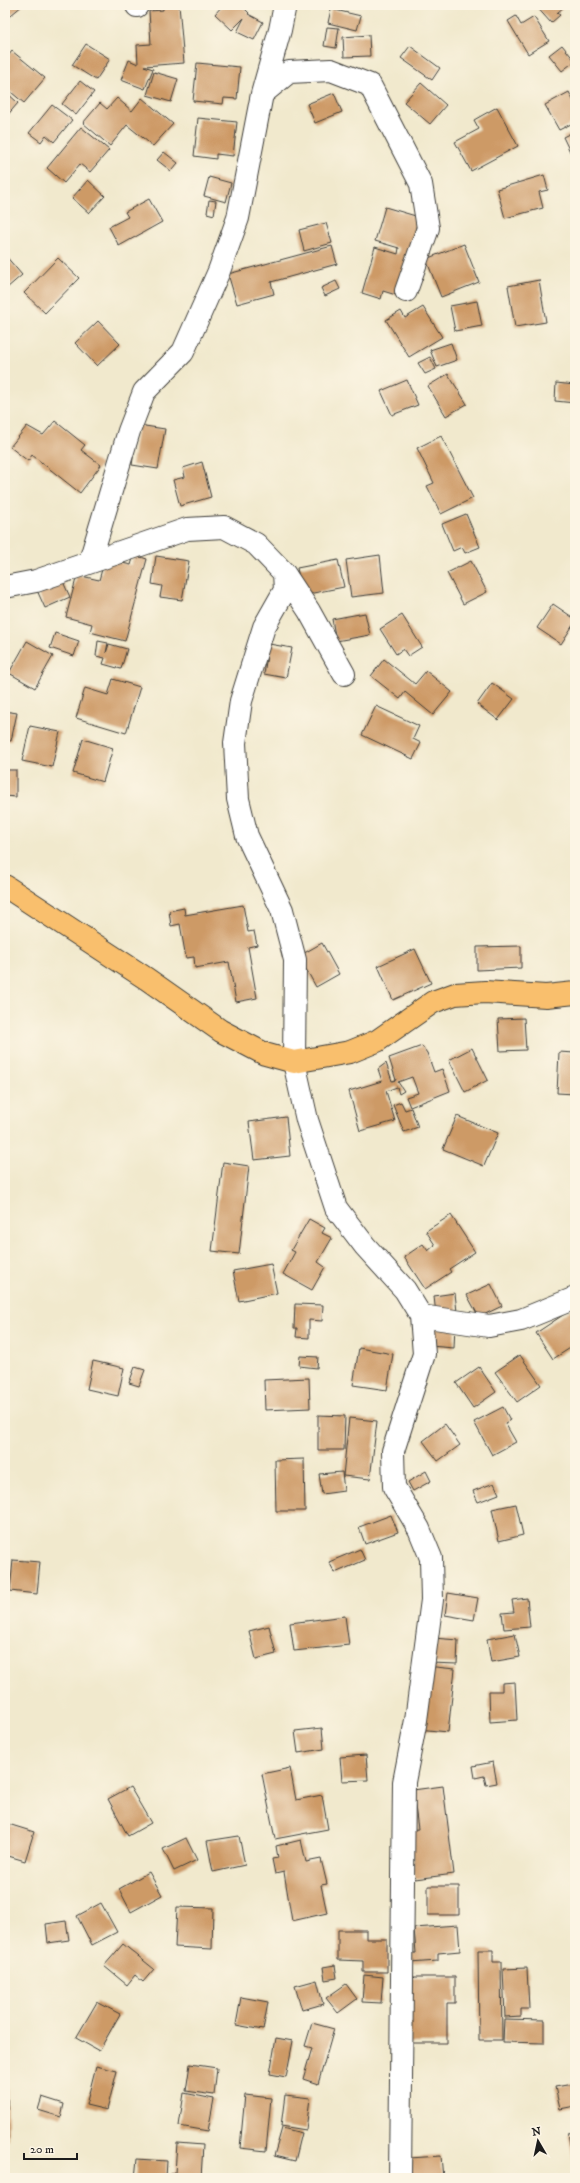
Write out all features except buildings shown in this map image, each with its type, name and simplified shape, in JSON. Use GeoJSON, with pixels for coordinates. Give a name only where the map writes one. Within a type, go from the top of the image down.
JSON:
{"type":"FeatureCollection","features":[{"type":"Feature","properties":{"kind":"main road"},"geometry":{"type":"LineString","coordinates":[[5,886],[147,979],[221,1031],[266,1054],[294,1062],[350,1052],[377,1040],[433,1002],[455,994],[485,992],[546,996],[575,993]]}},
{"type":"Feature","properties":{"kind":"street"},"geometry":{"type":"LineString","coordinates":[[90,561],[129,431],[144,392],[183,352],[219,271],[238,218],[262,94],[280,30],[285,5]]}},
{"type":"Feature","properties":{"kind":"street"},"geometry":{"type":"LineString","coordinates":[[262,94],[289,72],[331,70],[370,85],[421,184],[428,228],[406,291]]}},
{"type":"Feature","properties":{"kind":"street"},"geometry":{"type":"LineString","coordinates":[[5,587],[36,581],[90,561],[187,529],[224,527],[256,544],[284,573],[309,611],[344,674]]}},
{"type":"Feature","properties":{"kind":"street"},"geometry":{"type":"LineString","coordinates":[[284,573],[285,590],[264,627],[241,701],[235,742],[238,799],[247,836],[282,910],[295,960],[294,1062],[307,1120],[336,1208],[365,1246],[405,1290],[421,1316],[424,1354],[393,1451],[394,1487],[419,1529],[431,1558],[432,1600],[416,1720],[404,1782],[400,2178]]}},
{"type":"Feature","properties":{"kind":"street"},"geometry":{"type":"LineString","coordinates":[[421,1316],[489,1326],[521,1320],[575,1298]]}}]}
